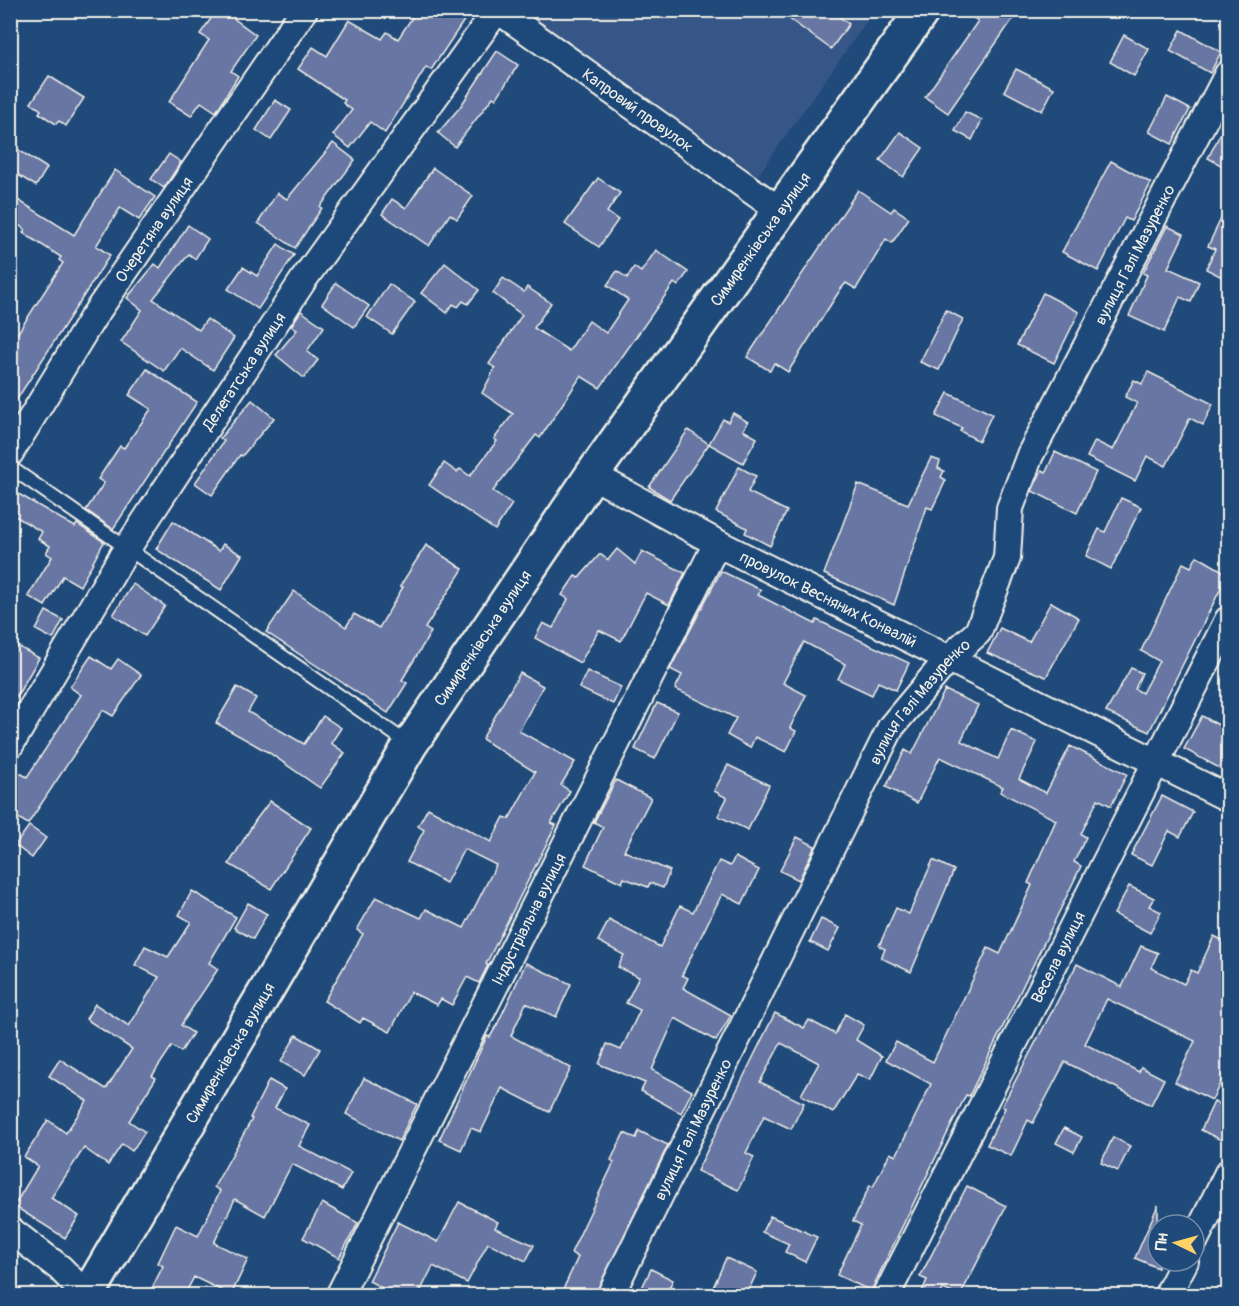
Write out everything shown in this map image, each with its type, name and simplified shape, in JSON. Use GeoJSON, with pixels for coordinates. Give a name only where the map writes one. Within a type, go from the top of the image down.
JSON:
{"type":"FeatureCollection","features":[{"type":"Feature","properties":{"kind":"main road","name":"Симиренківська вулиця"},"geometry":{"type":"LineString","coordinates":[[87,1295],[410,745],[592,475],[923,10]]}},
{"type":"Feature","properties":{"kind":"street","name":"Очеретяна вулиця"},"geometry":{"type":"LineString","coordinates":[[10,453],[92,319],[304,10]]}},
{"type":"Feature","properties":{"kind":"street","name":"Капровий провулок"},"geometry":{"type":"LineString","coordinates":[[498,10],[779,210]]}},
{"type":"Feature","properties":{"kind":"street","name":"Делегатська вулиця"},"geometry":{"type":"LineString","coordinates":[[10,745],[126,550],[304,279],[498,10]]}},
{"type":"Feature","properties":{"kind":"street","name":"вулиця Галі Мазуренко"},"geometry":{"type":"LineString","coordinates":[[610,1296],[891,727],[949,658],[978,632],[1007,558],[1010,508],[1030,455],[1228,74]]}},
{"type":"Feature","properties":{"kind":"street","name":"провулок Весняних Конвалій"},"geometry":{"type":"LineString","coordinates":[[592,475],[717,543],[1228,798]]}},
{"type":"Feature","properties":{"kind":"street","name":"Індустріальна вулиця"},"geometry":{"type":"LineString","coordinates":[[339,1296],[717,543]]}},
{"type":"Feature","properties":{"kind":"street","name":"Весела вулиця"},"geometry":{"type":"LineString","coordinates":[[886,1296],[1159,762],[1228,620]]}},
{"type":"Feature","properties":{"kind":"street"},"geometry":{"type":"LineString","coordinates":[[1206,1218],[1228,1173]]}},
{"type":"Feature","properties":{"kind":"street"},"geometry":{"type":"LineString","coordinates":[[10,1230],[60,1268],[87,1295]]}},
{"type":"Feature","properties":{"kind":"street"},"geometry":{"type":"LineString","coordinates":[[1167,1296],[1179,1273]]}},
{"type":"Feature","properties":{"kind":"lane"},"geometry":{"type":"LineString","coordinates":[[10,467],[126,550],[410,745]]}},
{"type":"Feature","properties":{"kind":"shaded area"},"geometry":{"type":"Polygon","coordinates":[[[521,11],[874,11],[754,181],[521,11]]]}},
{"type":"Feature","properties":{"kind":"building"},"geometry":{"type":"Polygon","coordinates":[[[217,10],[222,10],[256,35],[231,71],[238,76],[216,112],[201,102],[191,116],[169,102],[209,40],[200,34],[217,10]]]}},
{"type":"Feature","properties":{"kind":"building"},"geometry":{"type":"Polygon","coordinates":[[[417,10],[471,10],[431,70],[426,67],[385,133],[370,122],[350,148],[333,135],[352,110],[343,103],[345,100],[298,69],[313,47],[327,56],[349,20],[382,39],[387,32],[398,39],[417,10]]]}},
{"type":"Feature","properties":{"kind":"building"},"geometry":{"type":"Polygon","coordinates":[[[777,10],[830,10],[849,24],[831,49],[777,10]]]}},
{"type":"Feature","properties":{"kind":"building"},"geometry":{"type":"Polygon","coordinates":[[[962,10],[1019,10],[948,113],[925,97],[978,21],[962,10]]]}},
{"type":"Feature","properties":{"kind":"building"},"geometry":{"type":"Polygon","coordinates":[[[1181,30],[1221,52],[1210,73],[1170,51],[1181,30]]]}},
{"type":"Feature","properties":{"kind":"building"},"geometry":{"type":"Polygon","coordinates":[[[1124,35],[1149,49],[1134,76],[1110,62],[1124,35]]]}},
{"type":"Feature","properties":{"kind":"building"},"geometry":{"type":"Polygon","coordinates":[[[497,51],[518,65],[496,99],[493,97],[455,147],[438,133],[460,107],[497,51]]]}},
{"type":"Feature","properties":{"kind":"building"},"geometry":{"type":"Polygon","coordinates":[[[1016,69],[1054,88],[1042,111],[1004,91],[1016,69]]]}},
{"type":"Feature","properties":{"kind":"building"},"geometry":{"type":"Polygon","coordinates":[[[49,76],[84,98],[66,126],[59,121],[56,124],[39,113],[41,110],[31,103],[49,76]]]}},
{"type":"Feature","properties":{"kind":"building"},"geometry":{"type":"Polygon","coordinates":[[[1167,97],[1190,109],[1172,144],[1149,132],[1167,97]]]}},
{"type":"Feature","properties":{"kind":"building"},"geometry":{"type":"Polygon","coordinates":[[[275,100],[291,110],[271,140],[256,130],[275,100]]]}},
{"type":"Feature","properties":{"kind":"building"},"geometry":{"type":"Polygon","coordinates":[[[965,112],[982,120],[972,140],[955,131],[965,112]]]}},
{"type":"Feature","properties":{"kind":"building"},"geometry":{"type":"Polygon","coordinates":[[[1228,119],[1228,169],[1208,158],[1228,119]]]}},
{"type":"Feature","properties":{"kind":"building"},"geometry":{"type":"Polygon","coordinates":[[[900,132],[923,148],[903,177],[880,160],[900,132]]]}},
{"type":"Feature","properties":{"kind":"building"},"geometry":{"type":"Polygon","coordinates":[[[333,143],[355,160],[320,207],[322,208],[295,248],[258,223],[277,193],[287,199],[333,143]]]}},
{"type":"Feature","properties":{"kind":"building"},"geometry":{"type":"Polygon","coordinates":[[[17,149],[47,168],[36,186],[10,170],[10,159],[17,149]]]}},
{"type":"Feature","properties":{"kind":"building"},"geometry":{"type":"Polygon","coordinates":[[[169,154],[181,162],[164,188],[151,179],[169,154]]]}},
{"type":"Feature","properties":{"kind":"building"},"geometry":{"type":"Polygon","coordinates":[[[1111,161],[1151,183],[1131,221],[1125,218],[1098,271],[1062,252],[1111,161]]]}},
{"type":"Feature","properties":{"kind":"building"},"geometry":{"type":"Polygon","coordinates":[[[433,168],[473,196],[457,219],[450,214],[429,246],[382,214],[392,199],[406,208],[433,168]]]}},
{"type":"Feature","properties":{"kind":"building"},"geometry":{"type":"Polygon","coordinates":[[[115,170],[155,197],[139,220],[120,208],[96,246],[110,255],[10,410],[10,345],[63,263],[59,260],[61,257],[23,233],[25,229],[10,220],[10,195],[74,235],[115,170]]]}},
{"type":"Feature","properties":{"kind":"building"},"geometry":{"type":"Polygon","coordinates":[[[598,178],[620,193],[607,212],[618,220],[599,247],[565,224],[598,178]]]}},
{"type":"Feature","properties":{"kind":"building"},"geometry":{"type":"Polygon","coordinates":[[[858,190],[891,212],[894,208],[909,218],[892,243],[886,239],[856,289],[846,283],[840,290],[788,372],[774,363],[770,371],[747,357],[858,190]]]}},
{"type":"Feature","properties":{"kind":"building"},"geometry":{"type":"Polygon","coordinates":[[[1228,204],[1228,280],[1206,269],[1215,249],[1208,246],[1228,204]]]}},
{"type":"Feature","properties":{"kind":"building"},"geometry":{"type":"Polygon","coordinates":[[[188,225],[208,239],[195,259],[189,254],[153,299],[199,330],[207,319],[234,338],[213,370],[180,348],[164,371],[121,342],[142,310],[127,298],[155,264],[160,268],[188,225]]]}},
{"type":"Feature","properties":{"kind":"building"},"geometry":{"type":"Polygon","coordinates":[[[1167,226],[1184,234],[1168,268],[1199,282],[1191,302],[1180,297],[1164,332],[1129,316],[1147,275],[1143,273],[1167,226]]]}},
{"type":"Feature","properties":{"kind":"building"},"geometry":{"type":"Polygon","coordinates":[[[278,244],[294,255],[258,309],[228,289],[243,267],[257,276],[278,244]]]}},
{"type":"Feature","properties":{"kind":"building"},"geometry":{"type":"Polygon","coordinates":[[[656,250],[688,272],[678,286],[674,283],[600,388],[581,376],[540,438],[536,435],[493,491],[512,504],[495,530],[429,485],[444,463],[457,472],[460,469],[470,476],[497,441],[494,439],[513,414],[482,393],[495,368],[489,364],[522,315],[493,293],[503,278],[524,292],[527,287],[551,303],[534,328],[569,351],[589,321],[606,333],[628,300],[607,285],[617,271],[627,278],[634,267],[641,272],[656,250]]]}},
{"type":"Feature","properties":{"kind":"building"},"geometry":{"type":"Polygon","coordinates":[[[445,263],[479,290],[468,304],[463,301],[458,307],[453,304],[447,313],[421,293],[445,263]]]}},
{"type":"Feature","properties":{"kind":"building"},"geometry":{"type":"Polygon","coordinates":[[[336,283],[369,306],[354,327],[322,304],[336,283]]]}},
{"type":"Feature","properties":{"kind":"building"},"geometry":{"type":"Polygon","coordinates":[[[389,284],[415,302],[392,334],[367,317],[389,284]]]}},
{"type":"Feature","properties":{"kind":"building"},"geometry":{"type":"Polygon","coordinates":[[[1043,293],[1079,312],[1054,363],[1017,345],[1043,293]]]}},
{"type":"Feature","properties":{"kind":"building"},"geometry":{"type":"Polygon","coordinates":[[[946,310],[963,319],[939,370],[920,362],[946,310]]]}},
{"type":"Feature","properties":{"kind":"building"},"geometry":{"type":"Polygon","coordinates":[[[301,311],[324,327],[307,351],[318,360],[304,378],[276,355],[297,330],[291,326],[301,311]]]}},
{"type":"Feature","properties":{"kind":"building"},"geometry":{"type":"Polygon","coordinates":[[[147,369],[197,402],[113,529],[86,510],[104,483],[98,479],[120,446],[124,448],[151,409],[129,395],[147,369]]]}},
{"type":"Feature","properties":{"kind":"building"},"geometry":{"type":"Polygon","coordinates":[[[1148,372],[1213,404],[1203,425],[1190,418],[1166,466],[1147,456],[1135,481],[1087,457],[1095,441],[1113,450],[1137,403],[1125,397],[1134,380],[1142,384],[1148,372]]]}},
{"type":"Feature","properties":{"kind":"building"},"geometry":{"type":"Polygon","coordinates":[[[948,393],[992,414],[979,441],[960,431],[962,428],[936,416],[948,393]]]}},
{"type":"Feature","properties":{"kind":"building"},"geometry":{"type":"Polygon","coordinates":[[[252,400],[274,418],[242,456],[240,455],[212,495],[195,483],[224,441],[220,438],[252,400]]]}},
{"type":"Feature","properties":{"kind":"building"},"geometry":{"type":"Polygon","coordinates":[[[733,413],[748,422],[743,430],[757,438],[743,463],[709,444],[723,419],[728,422],[733,413]]]}},
{"type":"Feature","properties":{"kind":"building"},"geometry":{"type":"Polygon","coordinates":[[[688,430],[709,444],[670,500],[649,487],[688,430]]]}},
{"type":"Feature","properties":{"kind":"building"},"geometry":{"type":"Polygon","coordinates":[[[1055,452],[1096,472],[1077,513],[1032,491],[1042,470],[1046,472],[1055,452]]]}},
{"type":"Feature","properties":{"kind":"building"},"geometry":{"type":"Polygon","coordinates":[[[931,458],[940,461],[938,468],[944,471],[941,477],[946,480],[932,509],[927,507],[894,605],[824,574],[858,484],[908,504],[931,458]]]}},
{"type":"Feature","properties":{"kind":"building"},"geometry":{"type":"Polygon","coordinates":[[[739,467],[756,476],[748,492],[787,511],[770,546],[745,533],[747,528],[716,512],[739,467]]]}},
{"type":"Feature","properties":{"kind":"building"},"geometry":{"type":"Polygon","coordinates":[[[10,489],[75,527],[77,524],[104,542],[80,586],[63,576],[45,606],[28,596],[52,557],[46,553],[50,546],[38,539],[42,532],[10,513],[10,489]]]}},
{"type":"Feature","properties":{"kind":"building"},"geometry":{"type":"Polygon","coordinates":[[[1121,498],[1141,507],[1111,569],[1086,556],[1099,529],[1105,532],[1121,498]]]}},
{"type":"Feature","properties":{"kind":"building"},"geometry":{"type":"Polygon","coordinates":[[[173,521],[219,551],[223,544],[242,555],[221,590],[156,549],[173,521]]]}},
{"type":"Feature","properties":{"kind":"building"},"geometry":{"type":"Polygon","coordinates":[[[426,545],[463,569],[425,628],[431,632],[402,680],[407,683],[388,713],[266,632],[294,591],[346,627],[354,614],[379,628],[403,587],[400,586],[426,545]]]}},
{"type":"Feature","properties":{"kind":"building"},"geometry":{"type":"Polygon","coordinates":[[[617,549],[635,564],[642,551],[685,573],[669,605],[646,593],[621,641],[599,630],[580,663],[535,638],[543,623],[553,628],[568,599],[562,595],[575,576],[579,578],[600,554],[608,560],[617,549]]]}},
{"type":"Feature","properties":{"kind":"building"},"geometry":{"type":"Polygon","coordinates":[[[1197,556],[1228,574],[1149,732],[1106,712],[1131,668],[1142,673],[1135,689],[1142,693],[1159,661],[1141,651],[1183,563],[1191,567],[1197,556]]]}},
{"type":"Feature","properties":{"kind":"building"},"geometry":{"type":"Polygon","coordinates":[[[721,571],[761,590],[758,595],[815,624],[817,620],[909,663],[896,690],[878,682],[872,695],[838,679],[845,664],[804,642],[783,683],[806,695],[790,728],[796,731],[786,752],[755,737],[750,748],[727,735],[736,718],[675,689],[682,675],[670,669],[721,571]]]}},
{"type":"Feature","properties":{"kind":"building"},"geometry":{"type":"Polygon","coordinates":[[[133,584],[165,606],[145,636],[113,615],[133,584]]]}},
{"type":"Feature","properties":{"kind":"building"},"geometry":{"type":"Polygon","coordinates":[[[1051,602],[1079,618],[1046,677],[987,653],[1000,628],[1029,642],[1051,602]]]}},
{"type":"Feature","properties":{"kind":"building"},"geometry":{"type":"Polygon","coordinates":[[[46,611],[63,620],[53,639],[36,630],[46,611]]]}},
{"type":"Feature","properties":{"kind":"building"},"geometry":{"type":"Polygon","coordinates":[[[10,642],[39,658],[10,708],[10,642]]]}},
{"type":"Feature","properties":{"kind":"building"},"geometry":{"type":"Polygon","coordinates":[[[91,656],[111,669],[118,659],[141,675],[113,716],[103,710],[28,824],[10,813],[10,789],[20,773],[27,777],[81,695],[70,687],[91,656]]]}},
{"type":"Feature","properties":{"kind":"building"},"geometry":{"type":"Polygon","coordinates":[[[587,671],[621,687],[613,704],[579,688],[587,671]]]}},
{"type":"Feature","properties":{"kind":"building"},"geometry":{"type":"Polygon","coordinates":[[[520,673],[543,686],[519,731],[575,762],[561,785],[570,791],[551,823],[556,825],[486,964],[488,965],[479,983],[467,977],[452,1005],[441,999],[437,1005],[411,992],[390,1032],[363,1018],[360,1023],[324,1001],[363,934],[357,930],[376,897],[421,918],[426,909],[464,928],[496,865],[464,849],[446,883],[407,862],[424,830],[418,826],[428,808],[491,842],[504,817],[509,819],[535,772],[482,739],[520,673]]]}},
{"type":"Feature","properties":{"kind":"building"},"geometry":{"type":"Polygon","coordinates":[[[237,687],[256,698],[248,712],[304,744],[323,716],[341,728],[331,743],[345,753],[320,788],[268,752],[216,723],[237,687]]]}},
{"type":"Feature","properties":{"kind":"building"},"geometry":{"type":"Polygon","coordinates":[[[945,690],[978,705],[961,741],[998,759],[1011,730],[1037,742],[1019,779],[1046,793],[1070,746],[1127,774],[1111,806],[1098,799],[1081,834],[1086,837],[1074,862],[1081,866],[871,1291],[837,1275],[861,1225],[853,1221],[870,1185],[873,1187],[890,1153],[896,1156],[931,1084],[886,1060],[896,1042],[933,1062],[988,948],[1000,954],[1032,885],[1028,883],[1056,820],[1000,792],[1003,787],[940,757],[917,803],[886,787],[905,750],[912,754],[945,690]]]}},
{"type":"Feature","properties":{"kind":"building"},"geometry":{"type":"Polygon","coordinates":[[[657,703],[678,712],[655,759],[635,749],[657,703]]]}},
{"type":"Feature","properties":{"kind":"building"},"geometry":{"type":"Polygon","coordinates":[[[1202,716],[1228,730],[1228,759],[1223,770],[1184,749],[1202,716]]]}},
{"type":"Feature","properties":{"kind":"building"},"geometry":{"type":"Polygon","coordinates":[[[728,765],[769,785],[748,830],[718,816],[727,798],[714,791],[728,765]]]}},
{"type":"Feature","properties":{"kind":"building"},"geometry":{"type":"Polygon","coordinates":[[[616,780],[651,798],[624,851],[670,871],[663,888],[650,883],[648,887],[624,878],[622,883],[585,865],[603,827],[594,822],[616,780]]]}},
{"type":"Feature","properties":{"kind":"building"},"geometry":{"type":"Polygon","coordinates":[[[1162,796],[1193,812],[1180,837],[1169,831],[1152,865],[1131,855],[1162,796]]]}},
{"type":"Feature","properties":{"kind":"building"},"geometry":{"type":"Polygon","coordinates":[[[270,801],[311,828],[271,889],[229,864],[270,801]]]}},
{"type":"Feature","properties":{"kind":"building"},"geometry":{"type":"Polygon","coordinates":[[[29,826],[46,838],[32,858],[15,845],[29,826]]]}},
{"type":"Feature","properties":{"kind":"building"},"geometry":{"type":"Polygon","coordinates":[[[797,837],[815,846],[799,880],[780,871],[797,837]]]}},
{"type":"Feature","properties":{"kind":"building"},"geometry":{"type":"Polygon","coordinates":[[[735,857],[759,870],[742,904],[722,894],[682,975],[688,978],[683,988],[731,1015],[716,1041],[675,1018],[652,1070],[692,1091],[681,1113],[641,1091],[645,1083],[599,1064],[607,1044],[621,1050],[640,1010],[626,1003],[639,977],[618,967],[624,955],[598,941],[609,920],[660,947],[680,906],[693,912],[719,861],[730,866],[735,857]]]}},
{"type":"Feature","properties":{"kind":"building"},"geometry":{"type":"Polygon","coordinates":[[[933,860],[954,870],[911,972],[881,958],[885,949],[879,946],[896,908],[909,914],[933,860]]]}},
{"type":"Feature","properties":{"kind":"building"},"geometry":{"type":"Polygon","coordinates":[[[1129,886],[1154,898],[1149,906],[1161,912],[1150,933],[1114,914],[1129,886]]]}},
{"type":"Feature","properties":{"kind":"building"},"geometry":{"type":"Polygon","coordinates":[[[192,891],[236,917],[209,963],[218,969],[181,1025],[193,1033],[181,1052],[172,1046],[152,1076],[156,1078],[129,1121],[145,1132],[132,1151],[122,1144],[108,1165],[84,1148],[51,1198],[79,1216],[65,1238],[14,1206],[38,1166],[24,1157],[48,1120],[66,1133],[87,1101],[49,1076],[60,1059],[106,1089],[132,1049],[86,1019],[95,1004],[129,1026],[159,977],[135,965],[145,946],[168,957],[191,922],[179,915],[192,891]]]}},
{"type":"Feature","properties":{"kind":"building"},"geometry":{"type":"Polygon","coordinates":[[[248,903],[267,914],[253,939],[234,928],[248,903]]]}},
{"type":"Feature","properties":{"kind":"building"},"geometry":{"type":"Polygon","coordinates":[[[821,919],[840,928],[828,951],[810,942],[821,919]]]}},
{"type":"Feature","properties":{"kind":"building"},"geometry":{"type":"Polygon","coordinates":[[[1214,936],[1228,943],[1228,1067],[1212,1100],[1175,1082],[1195,1041],[1107,999],[1085,1044],[1139,1072],[1141,1067],[1164,1079],[1151,1105],[1065,1062],[1033,1123],[1028,1120],[1011,1156],[987,1145],[1005,1108],[1002,1106],[1077,964],[1122,987],[1141,946],[1158,953],[1151,968],[1184,984],[1191,970],[1197,973],[1214,936]]]}},
{"type":"Feature","properties":{"kind":"building"},"geometry":{"type":"Polygon","coordinates":[[[526,963],[571,984],[556,1017],[526,1003],[511,1036],[571,1068],[549,1112],[502,1088],[481,1132],[471,1128],[461,1150],[439,1140],[487,1036],[490,1037],[497,1025],[526,963]]]}},
{"type":"Feature","properties":{"kind":"building"},"geometry":{"type":"Polygon","coordinates":[[[775,1013],[804,1028],[809,1020],[835,1034],[845,1014],[864,1025],[856,1040],[882,1056],[870,1080],[857,1074],[833,1113],[801,1095],[819,1063],[781,1043],[760,1082],[804,1103],[791,1129],[764,1116],[746,1153],[754,1157],[738,1190],[697,1171],[775,1013]]]}},
{"type":"Feature","properties":{"kind":"building"},"geometry":{"type":"Polygon","coordinates":[[[296,1035],[320,1049],[305,1075],[281,1062],[296,1035]]]}},
{"type":"Feature","properties":{"kind":"building"},"geometry":{"type":"Polygon","coordinates":[[[364,1078],[417,1104],[399,1141],[346,1114],[364,1078]]]}},
{"type":"Feature","properties":{"kind":"building"},"geometry":{"type":"Polygon","coordinates":[[[269,1080],[285,1089],[275,1108],[310,1125],[299,1146],[351,1173],[342,1190],[292,1164],[265,1216],[235,1199],[214,1243],[248,1259],[231,1295],[194,1277],[184,1296],[148,1296],[163,1266],[158,1263],[176,1225],[198,1236],[220,1191],[214,1187],[252,1119],[250,1118],[269,1080]]]}},
{"type":"Feature","properties":{"kind":"building"},"geometry":{"type":"Polygon","coordinates":[[[1214,1102],[1228,1108],[1228,1123],[1221,1140],[1201,1130],[1214,1102]]]}},
{"type":"Feature","properties":{"kind":"building"},"geometry":{"type":"Polygon","coordinates":[[[1064,1128],[1082,1137],[1074,1152],[1056,1143],[1064,1128]]]}},
{"type":"Feature","properties":{"kind":"building"},"geometry":{"type":"Polygon","coordinates":[[[639,1131],[668,1145],[595,1296],[560,1296],[578,1257],[571,1253],[614,1162],[611,1160],[624,1133],[636,1138],[639,1131]]]}},
{"type":"Feature","properties":{"kind":"building"},"geometry":{"type":"Polygon","coordinates":[[[1113,1137],[1130,1146],[1118,1171],[1101,1163],[1113,1137]]]}},
{"type":"Feature","properties":{"kind":"building"},"geometry":{"type":"Polygon","coordinates":[[[967,1186],[1006,1206],[960,1296],[943,1289],[940,1296],[920,1296],[927,1280],[920,1277],[967,1186]]]}},
{"type":"Feature","properties":{"kind":"building"},"geometry":{"type":"Polygon","coordinates":[[[459,1202],[498,1222],[495,1228],[534,1245],[526,1261],[488,1243],[467,1283],[433,1266],[418,1296],[397,1296],[369,1281],[398,1222],[438,1242],[459,1202]]]}},
{"type":"Feature","properties":{"kind":"building"},"geometry":{"type":"Polygon","coordinates":[[[322,1203],[358,1223],[339,1258],[303,1238],[322,1203]]]}},
{"type":"Feature","properties":{"kind":"building"},"geometry":{"type":"Polygon","coordinates":[[[770,1216],[817,1237],[805,1262],[785,1252],[789,1244],[762,1232],[770,1216]]]}},
{"type":"Feature","properties":{"kind":"building"},"geometry":{"type":"Polygon","coordinates":[[[1146,1233],[1146,1263],[1135,1258],[1146,1233]]]}},
{"type":"Feature","properties":{"kind":"building"},"geometry":{"type":"Polygon","coordinates":[[[726,1258],[757,1272],[746,1296],[724,1296],[712,1290],[726,1258]]]}},
{"type":"Feature","properties":{"kind":"building"},"geometry":{"type":"Polygon","coordinates":[[[651,1269],[673,1280],[665,1296],[638,1296],[651,1269]]]}}]}
